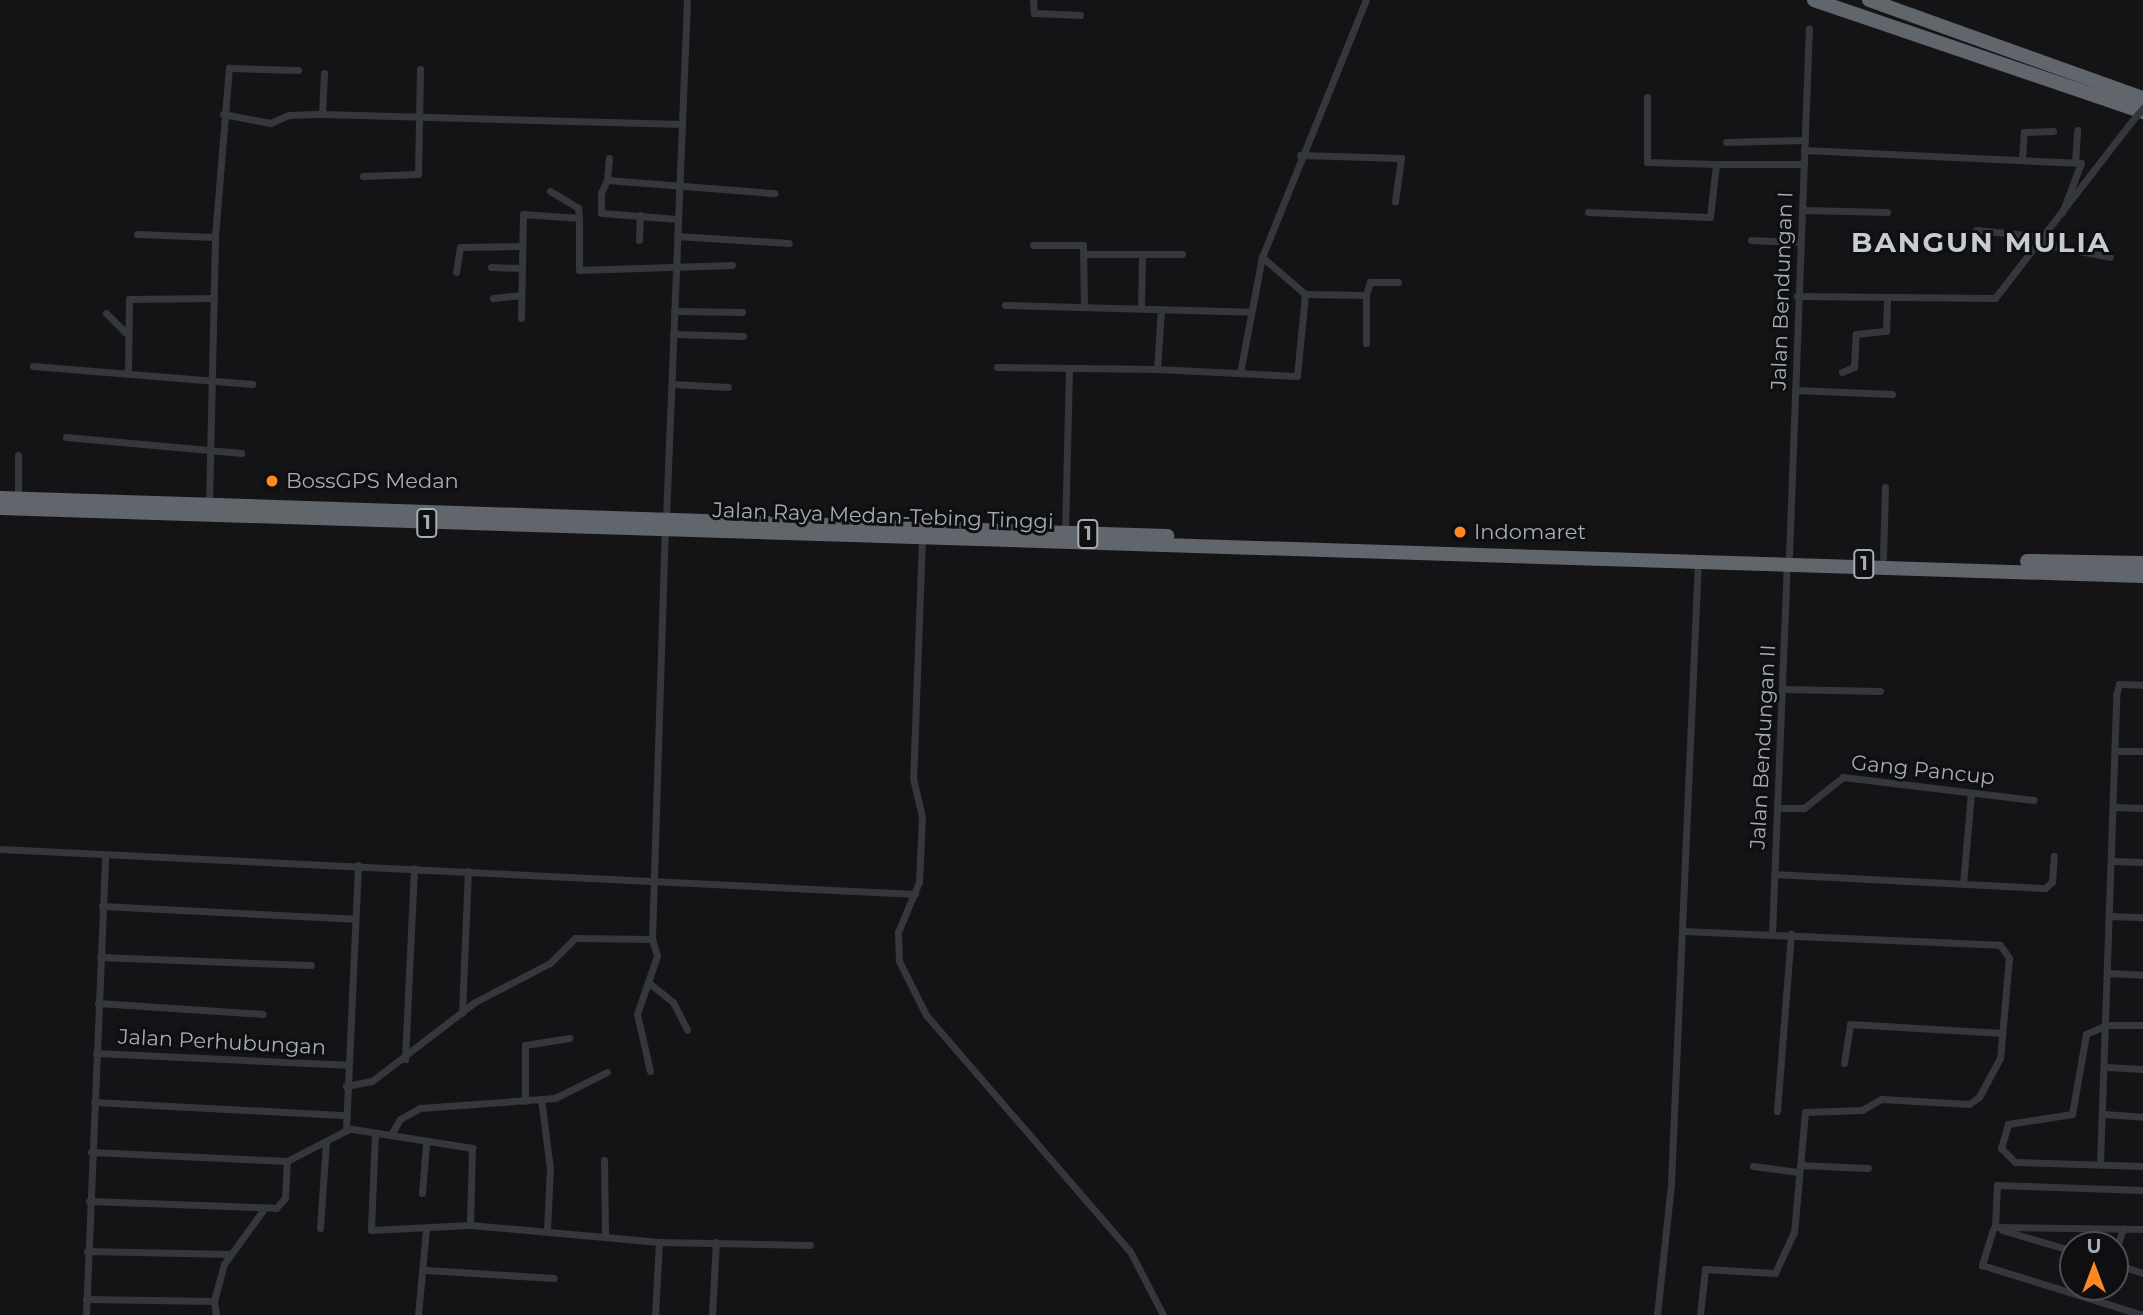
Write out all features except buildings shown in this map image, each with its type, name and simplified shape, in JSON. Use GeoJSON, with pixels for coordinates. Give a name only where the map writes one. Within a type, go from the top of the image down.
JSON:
{"type":"FeatureCollection","features":[{"type":"Feature","properties":{"kind":"highway"},"geometry":{"type":"LineString","coordinates":[[1814,0],[2143,110]]}},
{"type":"Feature","properties":{"kind":"highway"},"geometry":{"type":"LineString","coordinates":[[1869,0],[2143,98]]}},
{"type":"Feature","properties":{"kind":"highway","name":"Jalan Raya Medan-Tebing Tinggi"},"geometry":{"type":"LineString","coordinates":[[0,498],[209,504],[665,524]]}},
{"type":"Feature","properties":{"kind":"highway","name":"Jalan Raya Medan-Tebing Tinggi"},"geometry":{"type":"LineString","coordinates":[[0,508],[665,524],[1698,559],[1883,558],[2143,564]]}},
{"type":"Feature","properties":{"kind":"highway","name":"Jalan Raya Medan-Tebing Tinggi"},"geometry":{"type":"LineString","coordinates":[[922,533],[1065,533],[1788,558],[2143,576]]}},
{"type":"Feature","properties":{"kind":"street"},"geometry":{"type":"LineString","coordinates":[[650,1071],[637,1014],[657,952],[652,939],[665,524],[687,0]]}},
{"type":"Feature","properties":{"kind":"street"},"geometry":{"type":"LineString","coordinates":[[1033,0],[1034,13],[1080,15]]}},
{"type":"Feature","properties":{"kind":"street"},"geometry":{"type":"LineString","coordinates":[[1240,373],[1262,257],[1300,155],[1366,0]]}},
{"type":"Feature","properties":{"kind":"street","name":"Jalan Bendungan I"},"geometry":{"type":"LineString","coordinates":[[1788,558],[1808,28]]}},
{"type":"Feature","properties":{"kind":"street"},"geometry":{"type":"LineString","coordinates":[[209,504],[213,449],[215,237],[229,66],[298,70]]}},
{"type":"Feature","properties":{"kind":"street"},"geometry":{"type":"LineString","coordinates":[[363,176],[417,175],[420,69]]}},
{"type":"Feature","properties":{"kind":"street"},"geometry":{"type":"LineString","coordinates":[[322,114],[324,73]]}},
{"type":"Feature","properties":{"kind":"street"},"geometry":{"type":"LineString","coordinates":[[1647,97],[1647,162],[1804,164]]}},
{"type":"Feature","properties":{"kind":"street"},"geometry":{"type":"LineString","coordinates":[[1797,296],[1992,299],[2044,240],[2127,127],[2143,110]]}},
{"type":"Feature","properties":{"kind":"street"},"geometry":{"type":"LineString","coordinates":[[223,114],[270,124],[289,115],[322,114],[682,124]]}},
{"type":"Feature","properties":{"kind":"street"},"geometry":{"type":"LineString","coordinates":[[2075,162],[2077,130]]}},
{"type":"Feature","properties":{"kind":"street"},"geometry":{"type":"LineString","coordinates":[[2022,159],[2024,132],[2053,131]]}},
{"type":"Feature","properties":{"kind":"street"},"geometry":{"type":"LineString","coordinates":[[1726,142],[1805,140]]}},
{"type":"Feature","properties":{"kind":"street"},"geometry":{"type":"LineString","coordinates":[[1804,150],[2075,162],[2083,166],[2062,213]]}},
{"type":"Feature","properties":{"kind":"street"},"geometry":{"type":"LineString","coordinates":[[1300,155],[1401,158],[1395,202]]}},
{"type":"Feature","properties":{"kind":"street"},"geometry":{"type":"LineString","coordinates":[[609,158],[599,212],[677,219]]}},
{"type":"Feature","properties":{"kind":"street"},"geometry":{"type":"LineString","coordinates":[[1588,212],[1710,217],[1716,164]]}},
{"type":"Feature","properties":{"kind":"street"},"geometry":{"type":"LineString","coordinates":[[607,180],[679,182],[775,193]]}},
{"type":"Feature","properties":{"kind":"street"},"geometry":{"type":"LineString","coordinates":[[550,191],[578,208],[579,270],[732,265]]}},
{"type":"Feature","properties":{"kind":"street"},"geometry":{"type":"LineString","coordinates":[[1803,210],[1887,212]]}},
{"type":"Feature","properties":{"kind":"street"},"geometry":{"type":"LineString","coordinates":[[521,318],[523,214],[579,218]]}},
{"type":"Feature","properties":{"kind":"street"},"geometry":{"type":"LineString","coordinates":[[639,240],[640,215]]}},
{"type":"Feature","properties":{"kind":"street"},"geometry":{"type":"LineString","coordinates":[[1976,230],[2044,240],[2110,257]]}},
{"type":"Feature","properties":{"kind":"street"},"geometry":{"type":"LineString","coordinates":[[137,234],[215,237]]}},
{"type":"Feature","properties":{"kind":"street"},"geometry":{"type":"LineString","coordinates":[[677,236],[789,243]]}},
{"type":"Feature","properties":{"kind":"street"},"geometry":{"type":"LineString","coordinates":[[1751,240],[1800,242]]}},
{"type":"Feature","properties":{"kind":"street"},"geometry":{"type":"LineString","coordinates":[[1033,245],[1081,244],[1086,254],[1084,306]]}},
{"type":"Feature","properties":{"kind":"street"},"geometry":{"type":"LineString","coordinates":[[456,272],[460,247],[521,246]]}},
{"type":"Feature","properties":{"kind":"street"},"geometry":{"type":"LineString","coordinates":[[1086,254],[1182,254]]}},
{"type":"Feature","properties":{"kind":"street"},"geometry":{"type":"LineString","coordinates":[[1141,308],[1142,254]]}},
{"type":"Feature","properties":{"kind":"street"},"geometry":{"type":"LineString","coordinates":[[1262,257],[1305,294],[1366,295]]}},
{"type":"Feature","properties":{"kind":"street"},"geometry":{"type":"LineString","coordinates":[[491,267],[521,268]]}},
{"type":"Feature","properties":{"kind":"street"},"geometry":{"type":"LineString","coordinates":[[1366,343],[1366,295],[1370,282],[1398,282]]}},
{"type":"Feature","properties":{"kind":"street"},"geometry":{"type":"LineString","coordinates":[[997,366],[1157,369],[1297,376],[1305,294]]}},
{"type":"Feature","properties":{"kind":"street"},"geometry":{"type":"LineString","coordinates":[[493,298],[521,295]]}},
{"type":"Feature","properties":{"kind":"street"},"geometry":{"type":"LineString","coordinates":[[128,372],[131,298],[214,298]]}},
{"type":"Feature","properties":{"kind":"street"},"geometry":{"type":"LineString","coordinates":[[1842,372],[1854,367],[1856,334],[1886,331],[1887,298]]}},
{"type":"Feature","properties":{"kind":"street"},"geometry":{"type":"LineString","coordinates":[[1005,305],[1251,312]]}},
{"type":"Feature","properties":{"kind":"street"},"geometry":{"type":"LineString","coordinates":[[1157,369],[1161,309]]}},
{"type":"Feature","properties":{"kind":"street"},"geometry":{"type":"LineString","coordinates":[[674,311],[742,312]]}},
{"type":"Feature","properties":{"kind":"street"},"geometry":{"type":"LineString","coordinates":[[106,313],[128,335]]}},
{"type":"Feature","properties":{"kind":"street"},"geometry":{"type":"LineString","coordinates":[[673,334],[743,336]]}},
{"type":"Feature","properties":{"kind":"street"},"geometry":{"type":"LineString","coordinates":[[33,366],[214,377],[252,384]]}},
{"type":"Feature","properties":{"kind":"street"},"geometry":{"type":"LineString","coordinates":[[1065,533],[1069,368]]}},
{"type":"Feature","properties":{"kind":"street"},"geometry":{"type":"LineString","coordinates":[[672,384],[728,387]]}},
{"type":"Feature","properties":{"kind":"street"},"geometry":{"type":"LineString","coordinates":[[1795,390],[1892,394]]}},
{"type":"Feature","properties":{"kind":"street"},"geometry":{"type":"LineString","coordinates":[[66,437],[241,453]]}},
{"type":"Feature","properties":{"kind":"street"},"geometry":{"type":"LineString","coordinates":[[18,456],[18,498]]}},
{"type":"Feature","properties":{"kind":"street"},"geometry":{"type":"LineString","coordinates":[[1883,558],[1885,487]]}},
{"type":"Feature","properties":{"kind":"street"},"geometry":{"type":"LineString","coordinates":[[922,533],[913,778],[922,817],[915,894],[897,946],[917,1003],[1106,1219],[1163,1315]]}},
{"type":"Feature","properties":{"kind":"street","name":"Jalan Bendungan II"},"geometry":{"type":"LineString","coordinates":[[1772,934],[1788,558]]}},
{"type":"Feature","properties":{"kind":"street"},"geometry":{"type":"LineString","coordinates":[[1657,1315],[1671,1183],[1698,559]]}},
{"type":"Feature","properties":{"kind":"street"},"geometry":{"type":"LineString","coordinates":[[2100,1164],[2106,1067],[2119,684],[2143,685]]}},
{"type":"Feature","properties":{"kind":"street"},"geometry":{"type":"LineString","coordinates":[[1784,689],[1880,691]]}},
{"type":"Feature","properties":{"kind":"street"},"geometry":{"type":"LineString","coordinates":[[2115,751],[2143,751]]}},
{"type":"Feature","properties":{"kind":"street","name":"Gang Pancup"},"geometry":{"type":"LineString","coordinates":[[1778,808],[1804,808],[1843,777],[2034,800]]}},
{"type":"Feature","properties":{"kind":"street"},"geometry":{"type":"LineString","coordinates":[[1963,884],[1971,793]]}},
{"type":"Feature","properties":{"kind":"street"},"geometry":{"type":"LineString","coordinates":[[2113,807],[2143,808]]}},
{"type":"Feature","properties":{"kind":"street"},"geometry":{"type":"LineString","coordinates":[[0,849],[915,894]]}},
{"type":"Feature","properties":{"kind":"street"},"geometry":{"type":"LineString","coordinates":[[86,1315],[106,855]]}},
{"type":"Feature","properties":{"kind":"street"},"geometry":{"type":"LineString","coordinates":[[1774,874],[2049,888],[2054,856]]}},
{"type":"Feature","properties":{"kind":"street"},"geometry":{"type":"LineString","coordinates":[[2111,861],[2143,862]]}},
{"type":"Feature","properties":{"kind":"street"},"geometry":{"type":"LineString","coordinates":[[347,1130],[346,1065],[358,865]]}},
{"type":"Feature","properties":{"kind":"street"},"geometry":{"type":"LineString","coordinates":[[405,1059],[414,868]]}},
{"type":"Feature","properties":{"kind":"street"},"geometry":{"type":"LineString","coordinates":[[462,1013],[468,872]]}},
{"type":"Feature","properties":{"kind":"street"},"geometry":{"type":"LineString","coordinates":[[102,906],[355,919]]}},
{"type":"Feature","properties":{"kind":"street"},"geometry":{"type":"LineString","coordinates":[[2110,916],[2143,917]]}},
{"type":"Feature","properties":{"kind":"street"},"geometry":{"type":"LineString","coordinates":[[1683,931],[2003,946],[2009,958],[1997,1066],[1973,1102],[1881,1099],[1862,1110],[1808,1111],[1801,1118],[1794,1232],[1775,1273],[1705,1269],[1700,1315]]}},
{"type":"Feature","properties":{"kind":"street"},"geometry":{"type":"LineString","coordinates":[[1777,1111],[1791,934]]}},
{"type":"Feature","properties":{"kind":"street"},"geometry":{"type":"LineString","coordinates":[[346,1086],[372,1081],[405,1059],[462,1013],[550,964],[581,935],[652,939]]}},
{"type":"Feature","properties":{"kind":"street"},"geometry":{"type":"LineString","coordinates":[[100,957],[311,965]]}},
{"type":"Feature","properties":{"kind":"street"},"geometry":{"type":"LineString","coordinates":[[2108,973],[2143,975]]}},
{"type":"Feature","properties":{"kind":"street"},"geometry":{"type":"LineString","coordinates":[[648,982],[673,1002],[687,1030]]}},
{"type":"Feature","properties":{"kind":"street"},"geometry":{"type":"LineString","coordinates":[[98,1003],[263,1014]]}},
{"type":"Feature","properties":{"kind":"street"},"geometry":{"type":"LineString","coordinates":[[1844,1063],[1850,1024],[2002,1033]]}},
{"type":"Feature","properties":{"kind":"street"},"geometry":{"type":"LineString","coordinates":[[2143,1025],[2107,1025],[2081,1041],[2071,1114],[2008,1124],[2001,1148],[2015,1162],[2143,1166]]}},
{"type":"Feature","properties":{"kind":"street"},"geometry":{"type":"LineString","coordinates":[[525,1101],[524,1045],[569,1038]]}},
{"type":"Feature","properties":{"kind":"street","name":"Jalan Perhubungan"},"geometry":{"type":"LineString","coordinates":[[96,1053],[346,1065]]}},
{"type":"Feature","properties":{"kind":"street"},"geometry":{"type":"LineString","coordinates":[[2106,1067],[2143,1069]]}},
{"type":"Feature","properties":{"kind":"street"},"geometry":{"type":"LineString","coordinates":[[392,1133],[419,1108],[541,1099],[607,1072]]}},
{"type":"Feature","properties":{"kind":"street"},"geometry":{"type":"LineString","coordinates":[[541,1099],[550,1168],[547,1229]]}},
{"type":"Feature","properties":{"kind":"street"},"geometry":{"type":"LineString","coordinates":[[94,1102],[346,1115]]}},
{"type":"Feature","properties":{"kind":"street"},"geometry":{"type":"LineString","coordinates":[[2104,1114],[2143,1117]]}},
{"type":"Feature","properties":{"kind":"street"},"geometry":{"type":"LineString","coordinates":[[91,1152],[287,1161],[347,1130],[392,1133],[402,1141],[473,1149],[470,1225]]}},
{"type":"Feature","properties":{"kind":"street"},"geometry":{"type":"LineString","coordinates":[[374,1133],[371,1230],[470,1225],[605,1233],[659,1242],[810,1245]]}},
{"type":"Feature","properties":{"kind":"street"},"geometry":{"type":"LineString","coordinates":[[320,1228],[326,1142]]}},
{"type":"Feature","properties":{"kind":"street"},"geometry":{"type":"LineString","coordinates":[[422,1193],[426,1143]]}},
{"type":"Feature","properties":{"kind":"street"},"geometry":{"type":"LineString","coordinates":[[604,1160],[605,1233]]}},
{"type":"Feature","properties":{"kind":"street"},"geometry":{"type":"LineString","coordinates":[[89,1201],[264,1209],[284,1202],[287,1161]]}},
{"type":"Feature","properties":{"kind":"street"},"geometry":{"type":"LineString","coordinates":[[1753,1166],[1799,1169],[1868,1168]]}},
{"type":"Feature","properties":{"kind":"street"},"geometry":{"type":"LineString","coordinates":[[2143,1190],[1997,1185],[1994,1228],[1982,1265],[2143,1315]]}},
{"type":"Feature","properties":{"kind":"street"},"geometry":{"type":"LineString","coordinates":[[216,1315],[214,1301],[230,1254],[264,1209]]}},
{"type":"Feature","properties":{"kind":"street"},"geometry":{"type":"LineString","coordinates":[[1994,1228],[2126,1228],[2143,1231]]}},
{"type":"Feature","properties":{"kind":"street"},"geometry":{"type":"LineString","coordinates":[[1994,1228],[2059,1247]]}},
{"type":"Feature","properties":{"kind":"street"},"geometry":{"type":"LineString","coordinates":[[418,1315],[426,1270],[426,1229]]}},
{"type":"Feature","properties":{"kind":"street"},"geometry":{"type":"LineString","coordinates":[[655,1315],[659,1242]]}},
{"type":"Feature","properties":{"kind":"street"},"geometry":{"type":"LineString","coordinates":[[712,1315],[716,1242]]}},
{"type":"Feature","properties":{"kind":"street"},"geometry":{"type":"LineString","coordinates":[[87,1251],[230,1254]]}},
{"type":"Feature","properties":{"kind":"street"},"geometry":{"type":"LineString","coordinates":[[426,1270],[554,1278]]}},
{"type":"Feature","properties":{"kind":"street"},"geometry":{"type":"LineString","coordinates":[[86,1299],[214,1301]]}},
{"type":"Feature","properties":{"kind":"place","name":"BossGPS Medan"},"geometry":{"type":"Point","coordinates":[272,481]}},
{"type":"Feature","properties":{"kind":"place","name":"Indomaret"},"geometry":{"type":"Point","coordinates":[1460,532]}},
{"type":"Feature","properties":{"kind":"district","name":"BANGUN MULIA"},"geometry":{"type":"Point","coordinates":[1981,242]}}]}
